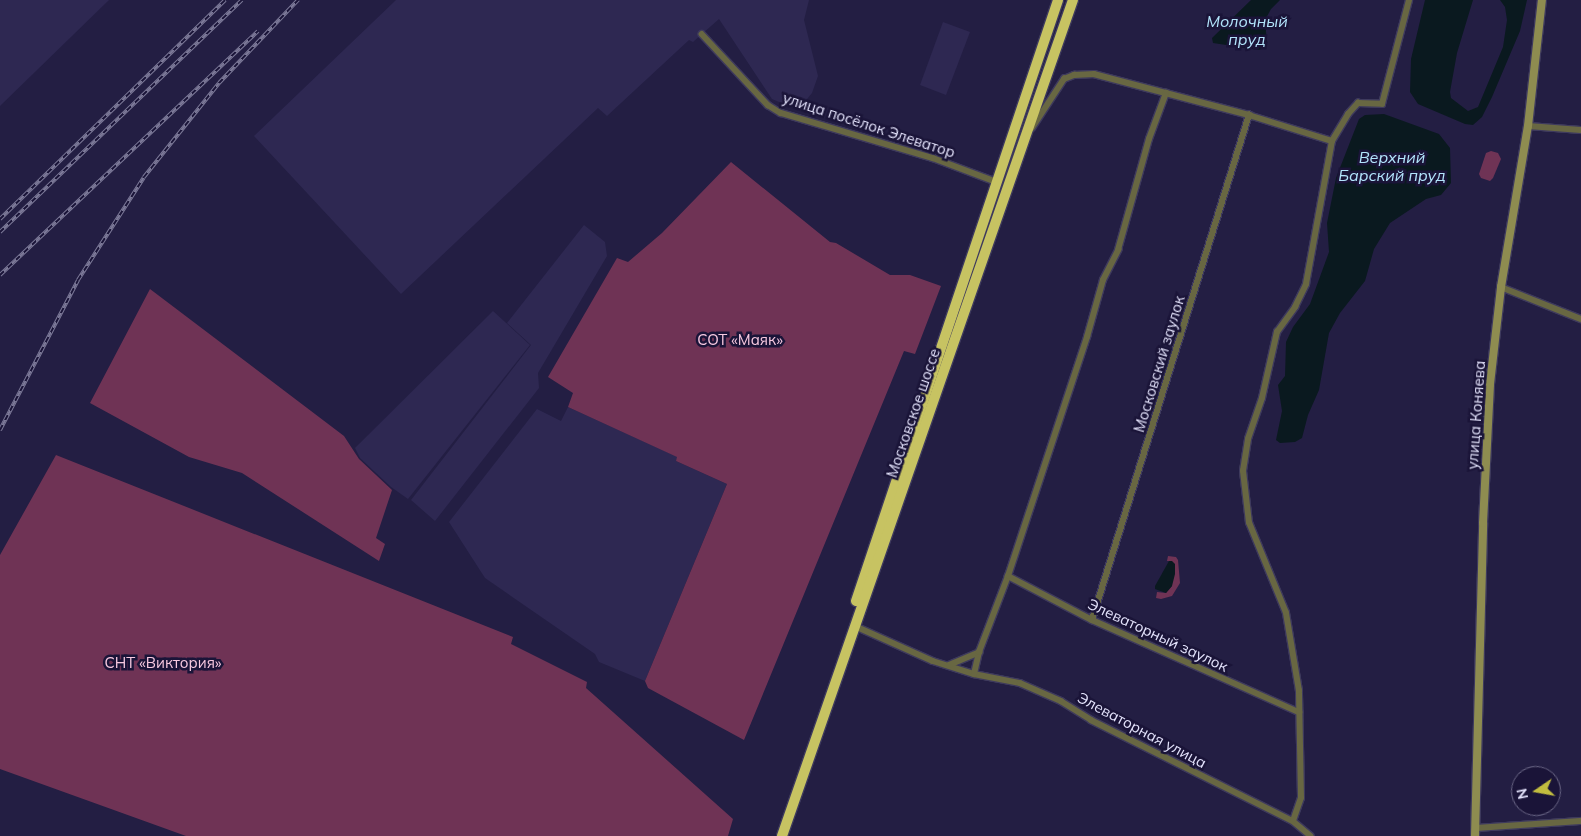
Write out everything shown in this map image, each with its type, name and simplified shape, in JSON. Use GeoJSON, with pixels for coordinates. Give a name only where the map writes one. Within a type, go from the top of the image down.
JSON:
{"type":"FeatureCollection","features":[{"type":"Feature","properties":{"kind":"highway","name":"Московское шоссе"},"geometry":{"type":"LineString","coordinates":[[775,836],[1058,0]]}},
{"type":"Feature","properties":{"kind":"highway","name":"Московское шоссе"},"geometry":{"type":"LineString","coordinates":[[782,836],[1073,0]]}},
{"type":"Feature","properties":{"kind":"street"},"geometry":{"type":"LineString","coordinates":[[1293,821],[1301,798],[1298,691],[1286,613],[1249,522],[1244,471],[1248,439],[1262,398],[1277,332],[1295,307],[1306,284],[1332,140],[1348,114],[1358,103],[1382,104],[1409,0]]}},
{"type":"Feature","properties":{"kind":"street","name":"улица Коняева"},"geometry":{"type":"LineString","coordinates":[[1475,832],[1484,503],[1490,384],[1501,287],[1528,126],[1542,0]]}},
{"type":"Feature","properties":{"kind":"street","name":"улица посёлок Элеватор"},"geometry":{"type":"LineString","coordinates":[[702,34],[768,105],[781,113],[933,158],[996,182]]}},
{"type":"Feature","properties":{"kind":"street"},"geometry":{"type":"LineString","coordinates":[[1020,148],[1050,98],[1064,79],[1074,75],[1094,74],[1250,115],[1332,140]]}},
{"type":"Feature","properties":{"kind":"street"},"geometry":{"type":"LineString","coordinates":[[974,674],[979,652],[1008,576],[1087,337],[1103,280],[1118,250],[1149,139],[1166,93]]}},
{"type":"Feature","properties":{"kind":"street","name":"Московский заулок"},"geometry":{"type":"LineString","coordinates":[[1092,620],[1250,115]]}},
{"type":"Feature","properties":{"kind":"street"},"geometry":{"type":"LineString","coordinates":[[1528,126],[1581,130]]}},
{"type":"Feature","properties":{"kind":"street"},"geometry":{"type":"LineString","coordinates":[[1501,287],[1581,319]]}},
{"type":"Feature","properties":{"kind":"street","name":"Элеваторный заулок"},"geometry":{"type":"LineString","coordinates":[[1008,576],[1092,620],[1300,712]]}},
{"type":"Feature","properties":{"kind":"street","name":"Элеваторная улица"},"geometry":{"type":"LineString","coordinates":[[855,626],[946,666],[1020,684],[1061,701],[1090,720],[1293,821],[1311,836]]}},
{"type":"Feature","properties":{"kind":"street"},"geometry":{"type":"LineString","coordinates":[[946,666],[955,664],[979,652]]}},
{"type":"Feature","properties":{"kind":"street"},"geometry":{"type":"LineString","coordinates":[[1475,832],[1581,821]]}},
{"type":"Feature","properties":{"kind":"shaded area"},"geometry":{"type":"Polygon","coordinates":[[[0,0],[109,0],[0,106],[0,0]]]}},
{"type":"Feature","properties":{"kind":"shaded area"},"geometry":{"type":"Polygon","coordinates":[[[396,0],[809,0],[804,20],[818,76],[812,93],[798,110],[772,99],[719,19],[693,42],[689,40],[607,116],[598,108],[401,294],[254,136],[396,0]]]}},
{"type":"Feature","properties":{"kind":"shaded area"},"geometry":{"type":"Polygon","coordinates":[[[943,22],[970,32],[946,95],[920,85],[943,22]]]}},
{"type":"Feature","properties":{"kind":"shaded area"},"geometry":{"type":"Polygon","coordinates":[[[584,225],[605,242],[607,256],[538,373],[539,388],[435,521],[411,500],[531,345],[507,323],[584,225]]]}},
{"type":"Feature","properties":{"kind":"shaded area"},"geometry":{"type":"Polygon","coordinates":[[[493,311],[530,345],[408,499],[391,487],[360,458],[355,448],[493,311]]]}},
{"type":"Feature","properties":{"kind":"shaded area"},"geometry":{"type":"Polygon","coordinates":[[[568,407],[678,457],[676,461],[727,484],[645,681],[599,662],[595,654],[485,578],[449,522],[537,409],[561,421],[568,407]]]}},
{"type":"Feature","properties":{"kind":"green space"},"geometry":{"type":"Polygon","coordinates":[[[1491,151],[1498,153],[1501,159],[1490,181],[1481,178],[1479,174],[1486,153],[1491,151]]]}},
{"type":"Feature","properties":{"kind":"green space","name":"СОТ «Маяк»"},"geometry":{"type":"Polygon","coordinates":[[[731,162],[830,242],[836,243],[890,275],[910,275],[941,286],[915,354],[904,351],[744,740],[648,688],[645,681],[727,484],[676,461],[677,457],[568,407],[573,393],[548,377],[617,258],[628,262],[662,233],[731,162]]]}},
{"type":"Feature","properties":{"kind":"green space"},"geometry":{"type":"Polygon","coordinates":[[[150,289],[344,436],[359,459],[392,490],[376,538],[385,544],[379,561],[242,473],[189,457],[90,403],[150,289]]]}},
{"type":"Feature","properties":{"kind":"green space","name":"СНТ «Виктория»"},"geometry":{"type":"Polygon","coordinates":[[[56,455],[513,637],[511,644],[587,682],[586,688],[733,819],[728,836],[186,836],[0,769],[0,555],[56,455]]]}},
{"type":"Feature","properties":{"kind":"green space"},"geometry":{"type":"Polygon","coordinates":[[[1168,556],[1176,557],[1178,560],[1180,583],[1172,596],[1161,599],[1156,598],[1157,592],[1166,593],[1172,586],[1172,561],[1167,561],[1168,556]]]}},
{"type":"Feature","properties":{"kind":"water","name":"Молочный пруд"},"geometry":{"type":"Polygon","coordinates":[[[1251,0],[1280,0],[1271,9],[1265,20],[1267,42],[1264,48],[1259,50],[1213,43],[1212,38],[1251,0]]]}},
{"type":"Feature","properties":{"kind":"water"},"geometry":{"type":"Polygon","coordinates":[[[1425,0],[1473,0],[1457,53],[1450,92],[1451,98],[1468,111],[1478,107],[1503,47],[1507,20],[1505,7],[1500,0],[1527,0],[1520,31],[1492,97],[1482,117],[1473,125],[1465,124],[1418,104],[1410,92],[1411,59],[1425,0]]]}},
{"type":"Feature","properties":{"kind":"water","name":"Верхний Барский пруд"},"geometry":{"type":"Polygon","coordinates":[[[1384,114],[1439,134],[1450,148],[1451,183],[1441,195],[1426,199],[1390,223],[1374,249],[1365,281],[1340,313],[1329,333],[1319,390],[1308,415],[1302,438],[1295,442],[1280,443],[1276,440],[1282,411],[1278,385],[1285,376],[1286,342],[1293,327],[1310,304],[1329,252],[1327,223],[1336,178],[1359,119],[1365,115],[1384,114]]]}},
{"type":"Feature","properties":{"kind":"water"},"geometry":{"type":"Polygon","coordinates":[[[1169,561],[1175,564],[1175,574],[1172,586],[1166,593],[1155,589],[1155,586],[1169,561]]]}},
{"type":"Feature","properties":{"kind":"railway"},"geometry":{"type":"LineString","coordinates":[[0,219],[225,0]]}},
{"type":"Feature","properties":{"kind":"railway"},"geometry":{"type":"LineString","coordinates":[[0,232],[242,0]]}},
{"type":"Feature","properties":{"kind":"railway"},"geometry":{"type":"LineString","coordinates":[[0,430],[78,280],[144,177],[219,83],[298,0]]}},
{"type":"Feature","properties":{"kind":"railway"},"geometry":{"type":"LineString","coordinates":[[0,275],[258,31]]}}]}
